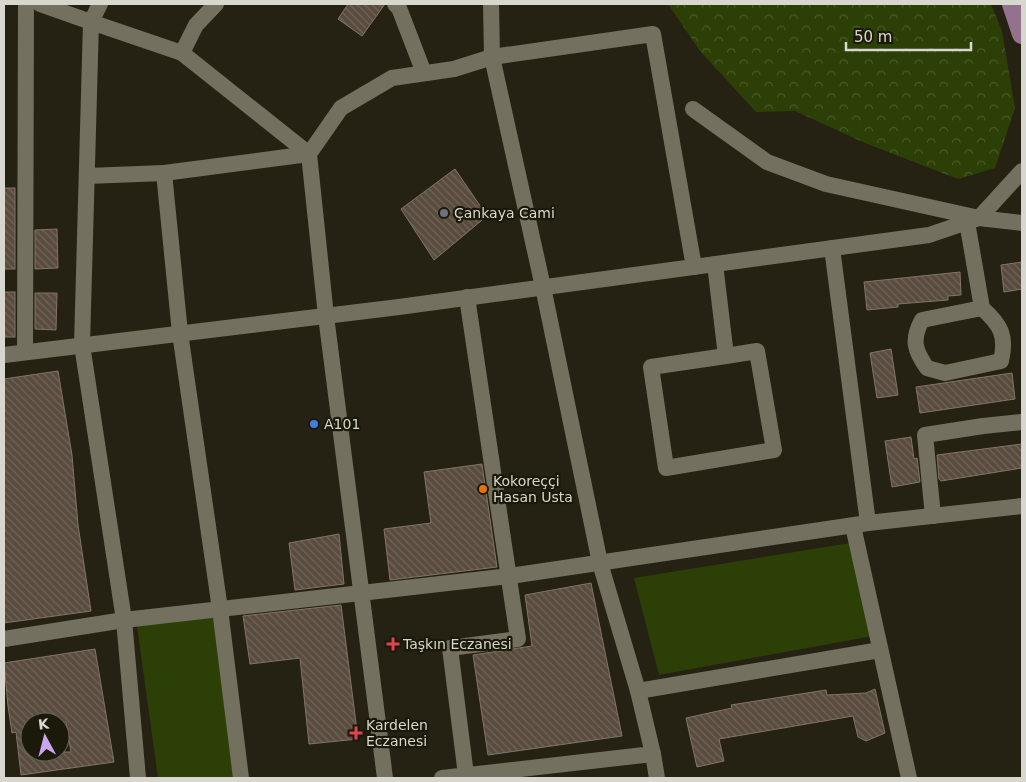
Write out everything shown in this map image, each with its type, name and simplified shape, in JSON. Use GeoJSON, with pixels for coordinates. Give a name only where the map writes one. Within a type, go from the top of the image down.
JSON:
{"type":"FeatureCollection","features":[{"type":"Feature","properties":{"kind":"main road"},"geometry":{"type":"LineString","coordinates":[[1012,4],[1022,34]]}},
{"type":"Feature","properties":{"kind":"street"},"geometry":{"type":"LineString","coordinates":[[25,352],[26,4]]}},
{"type":"Feature","properties":{"kind":"street"},"geometry":{"type":"LineString","coordinates":[[40,4],[182,53],[309,154]]}},
{"type":"Feature","properties":{"kind":"street"},"geometry":{"type":"LineString","coordinates":[[100,4],[91,22],[82,345],[124,620],[138,778]]}},
{"type":"Feature","properties":{"kind":"street"},"geometry":{"type":"LineString","coordinates":[[182,53],[196,25],[216,4]]}},
{"type":"Feature","properties":{"kind":"street"},"geometry":{"type":"LineString","coordinates":[[395,4],[399,8],[424,73]]}},
{"type":"Feature","properties":{"kind":"street"},"geometry":{"type":"LineString","coordinates":[[491,4],[492,57],[543,287],[600,562],[638,691],[657,778]]}},
{"type":"Feature","properties":{"kind":"street"},"geometry":{"type":"LineString","coordinates":[[385,778],[326,316],[309,154],[341,108],[392,78],[454,69],[492,57],[653,34],[694,267]]}},
{"type":"Feature","properties":{"kind":"street"},"geometry":{"type":"LineString","coordinates":[[693,110],[767,162],[826,184],[973,220],[1022,223]]}},
{"type":"Feature","properties":{"kind":"street"},"geometry":{"type":"LineString","coordinates":[[87,176],[164,173],[309,154]]}},
{"type":"Feature","properties":{"kind":"street"},"geometry":{"type":"LineString","coordinates":[[4,355],[326,316],[929,235],[973,220],[1022,171]]}},
{"type":"Feature","properties":{"kind":"street"},"geometry":{"type":"LineString","coordinates":[[164,173],[180,334],[220,609],[241,778]]}},
{"type":"Feature","properties":{"kind":"street"},"geometry":{"type":"LineString","coordinates":[[973,220],[982,308],[998,326],[1005,344],[1001,361],[945,373],[927,368],[916,352],[916,331],[922,320],[982,308]]}},
{"type":"Feature","properties":{"kind":"street"},"geometry":{"type":"LineString","coordinates":[[832,248],[860,524],[880,650],[909,778]]}},
{"type":"Feature","properties":{"kind":"street"},"geometry":{"type":"LineString","coordinates":[[715,264],[726,356]]}},
{"type":"Feature","properties":{"kind":"street"},"geometry":{"type":"LineString","coordinates":[[466,775],[450,648],[518,639],[467,297]]}},
{"type":"Feature","properties":{"kind":"street"},"geometry":{"type":"LineString","coordinates":[[757,351],[774,450],[666,468],[651,367],[726,356],[757,351]]}},
{"type":"Feature","properties":{"kind":"street"},"geometry":{"type":"LineString","coordinates":[[933,516],[925,435],[1022,422]]}},
{"type":"Feature","properties":{"kind":"street"},"geometry":{"type":"LineString","coordinates":[[4,639],[124,620],[510,576],[860,524],[1022,506]]}},
{"type":"Feature","properties":{"kind":"street"},"geometry":{"type":"LineString","coordinates":[[638,691],[880,650]]}},
{"type":"Feature","properties":{"kind":"street"},"geometry":{"type":"LineString","coordinates":[[442,778],[653,754]]}},
{"type":"Feature","properties":{"kind":"green space"},"geometry":{"type":"Polygon","coordinates":[[[668,4],[991,4],[1002,31],[1015,108],[995,168],[958,179],[865,143],[795,111],[756,112],[700,51],[668,4]]]}},
{"type":"Feature","properties":{"kind":"green space"},"geometry":{"type":"Polygon","coordinates":[[[856,542],[873,636],[659,675],[634,578],[856,542]]]}},
{"type":"Feature","properties":{"kind":"green space"},"geometry":{"type":"Polygon","coordinates":[[[219,617],[242,778],[158,778],[137,626],[219,617]]]}},
{"type":"Feature","properties":{"kind":"building"},"geometry":{"type":"Polygon","coordinates":[[[348,4],[385,4],[362,36],[338,19],[348,4]]]}},
{"type":"Feature","properties":{"kind":"building","name":"Çankaya Cami"},"geometry":{"type":"Polygon","coordinates":[[[455,169],[487,216],[434,260],[401,209],[455,169]]]}},
{"type":"Feature","properties":{"kind":"building"},"geometry":{"type":"Polygon","coordinates":[[[4,188],[15,188],[15,269],[4,269],[4,188]]]}},
{"type":"Feature","properties":{"kind":"building"},"geometry":{"type":"Polygon","coordinates":[[[57,229],[58,268],[35,269],[35,230],[57,229]]]}},
{"type":"Feature","properties":{"kind":"building"},"geometry":{"type":"Polygon","coordinates":[[[1022,262],[1022,289],[1004,292],[1001,265],[1022,262]]]}},
{"type":"Feature","properties":{"kind":"building"},"geometry":{"type":"Polygon","coordinates":[[[960,272],[961,295],[948,296],[948,300],[898,304],[898,307],[867,310],[864,282],[960,272]]]}},
{"type":"Feature","properties":{"kind":"building"},"geometry":{"type":"Polygon","coordinates":[[[4,292],[15,292],[15,337],[4,337],[4,292]]]}},
{"type":"Feature","properties":{"kind":"building"},"geometry":{"type":"Polygon","coordinates":[[[35,293],[57,293],[56,330],[35,329],[35,293]]]}},
{"type":"Feature","properties":{"kind":"building"},"geometry":{"type":"Polygon","coordinates":[[[891,349],[898,395],[877,398],[870,353],[891,349]]]}},
{"type":"Feature","properties":{"kind":"building"},"geometry":{"type":"Polygon","coordinates":[[[58,371],[72,455],[78,525],[91,611],[4,623],[4,379],[58,371]]]}},
{"type":"Feature","properties":{"kind":"building"},"geometry":{"type":"Polygon","coordinates":[[[1012,373],[1015,399],[920,413],[916,387],[1012,373]]]}},
{"type":"Feature","properties":{"kind":"building"},"geometry":{"type":"Polygon","coordinates":[[[911,437],[914,459],[917,458],[920,482],[892,487],[885,441],[911,437]]]}},
{"type":"Feature","properties":{"kind":"building"},"geometry":{"type":"Polygon","coordinates":[[[1022,444],[1022,468],[941,481],[939,479],[937,455],[1022,444]]]}},
{"type":"Feature","properties":{"kind":"building"},"geometry":{"type":"Polygon","coordinates":[[[482,464],[497,567],[390,580],[384,529],[431,523],[424,472],[482,464]]]}},
{"type":"Feature","properties":{"kind":"building"},"geometry":{"type":"Polygon","coordinates":[[[339,534],[344,584],[295,590],[289,543],[339,534]]]}},
{"type":"Feature","properties":{"kind":"building"},"geometry":{"type":"Polygon","coordinates":[[[591,583],[622,736],[488,755],[473,655],[532,646],[525,595],[591,583]]]}},
{"type":"Feature","properties":{"kind":"building"},"geometry":{"type":"Polygon","coordinates":[[[341,605],[358,739],[309,744],[300,658],[250,664],[243,616],[341,605]]]}},
{"type":"Feature","properties":{"kind":"building"},"geometry":{"type":"Polygon","coordinates":[[[95,649],[114,762],[21,775],[16,732],[12,733],[4,663],[95,649]]]}},
{"type":"Feature","properties":{"kind":"building"},"geometry":{"type":"Polygon","coordinates":[[[875,689],[885,733],[866,741],[858,737],[853,716],[719,739],[724,761],[697,767],[686,718],[732,708],[731,705],[826,690],[827,695],[866,693],[875,689]]]}},
{"type":"Feature","properties":{"kind":"place","name":"Çankaya Cami"},"geometry":{"type":"Point","coordinates":[444,213]}},
{"type":"Feature","properties":{"kind":"place","name":"A101"},"geometry":{"type":"Point","coordinates":[314,424]}},
{"type":"Feature","properties":{"kind":"place","name":"Kokoreççi Hasan Usta"},"geometry":{"type":"Point","coordinates":[483,489]}},
{"type":"Feature","properties":{"kind":"place","name":"Taşkın Eczanesi"},"geometry":{"type":"Point","coordinates":[393,644]}},
{"type":"Feature","properties":{"kind":"place","name":"Kardelen Eczanesi"},"geometry":{"type":"Point","coordinates":[356,733]}}]}
